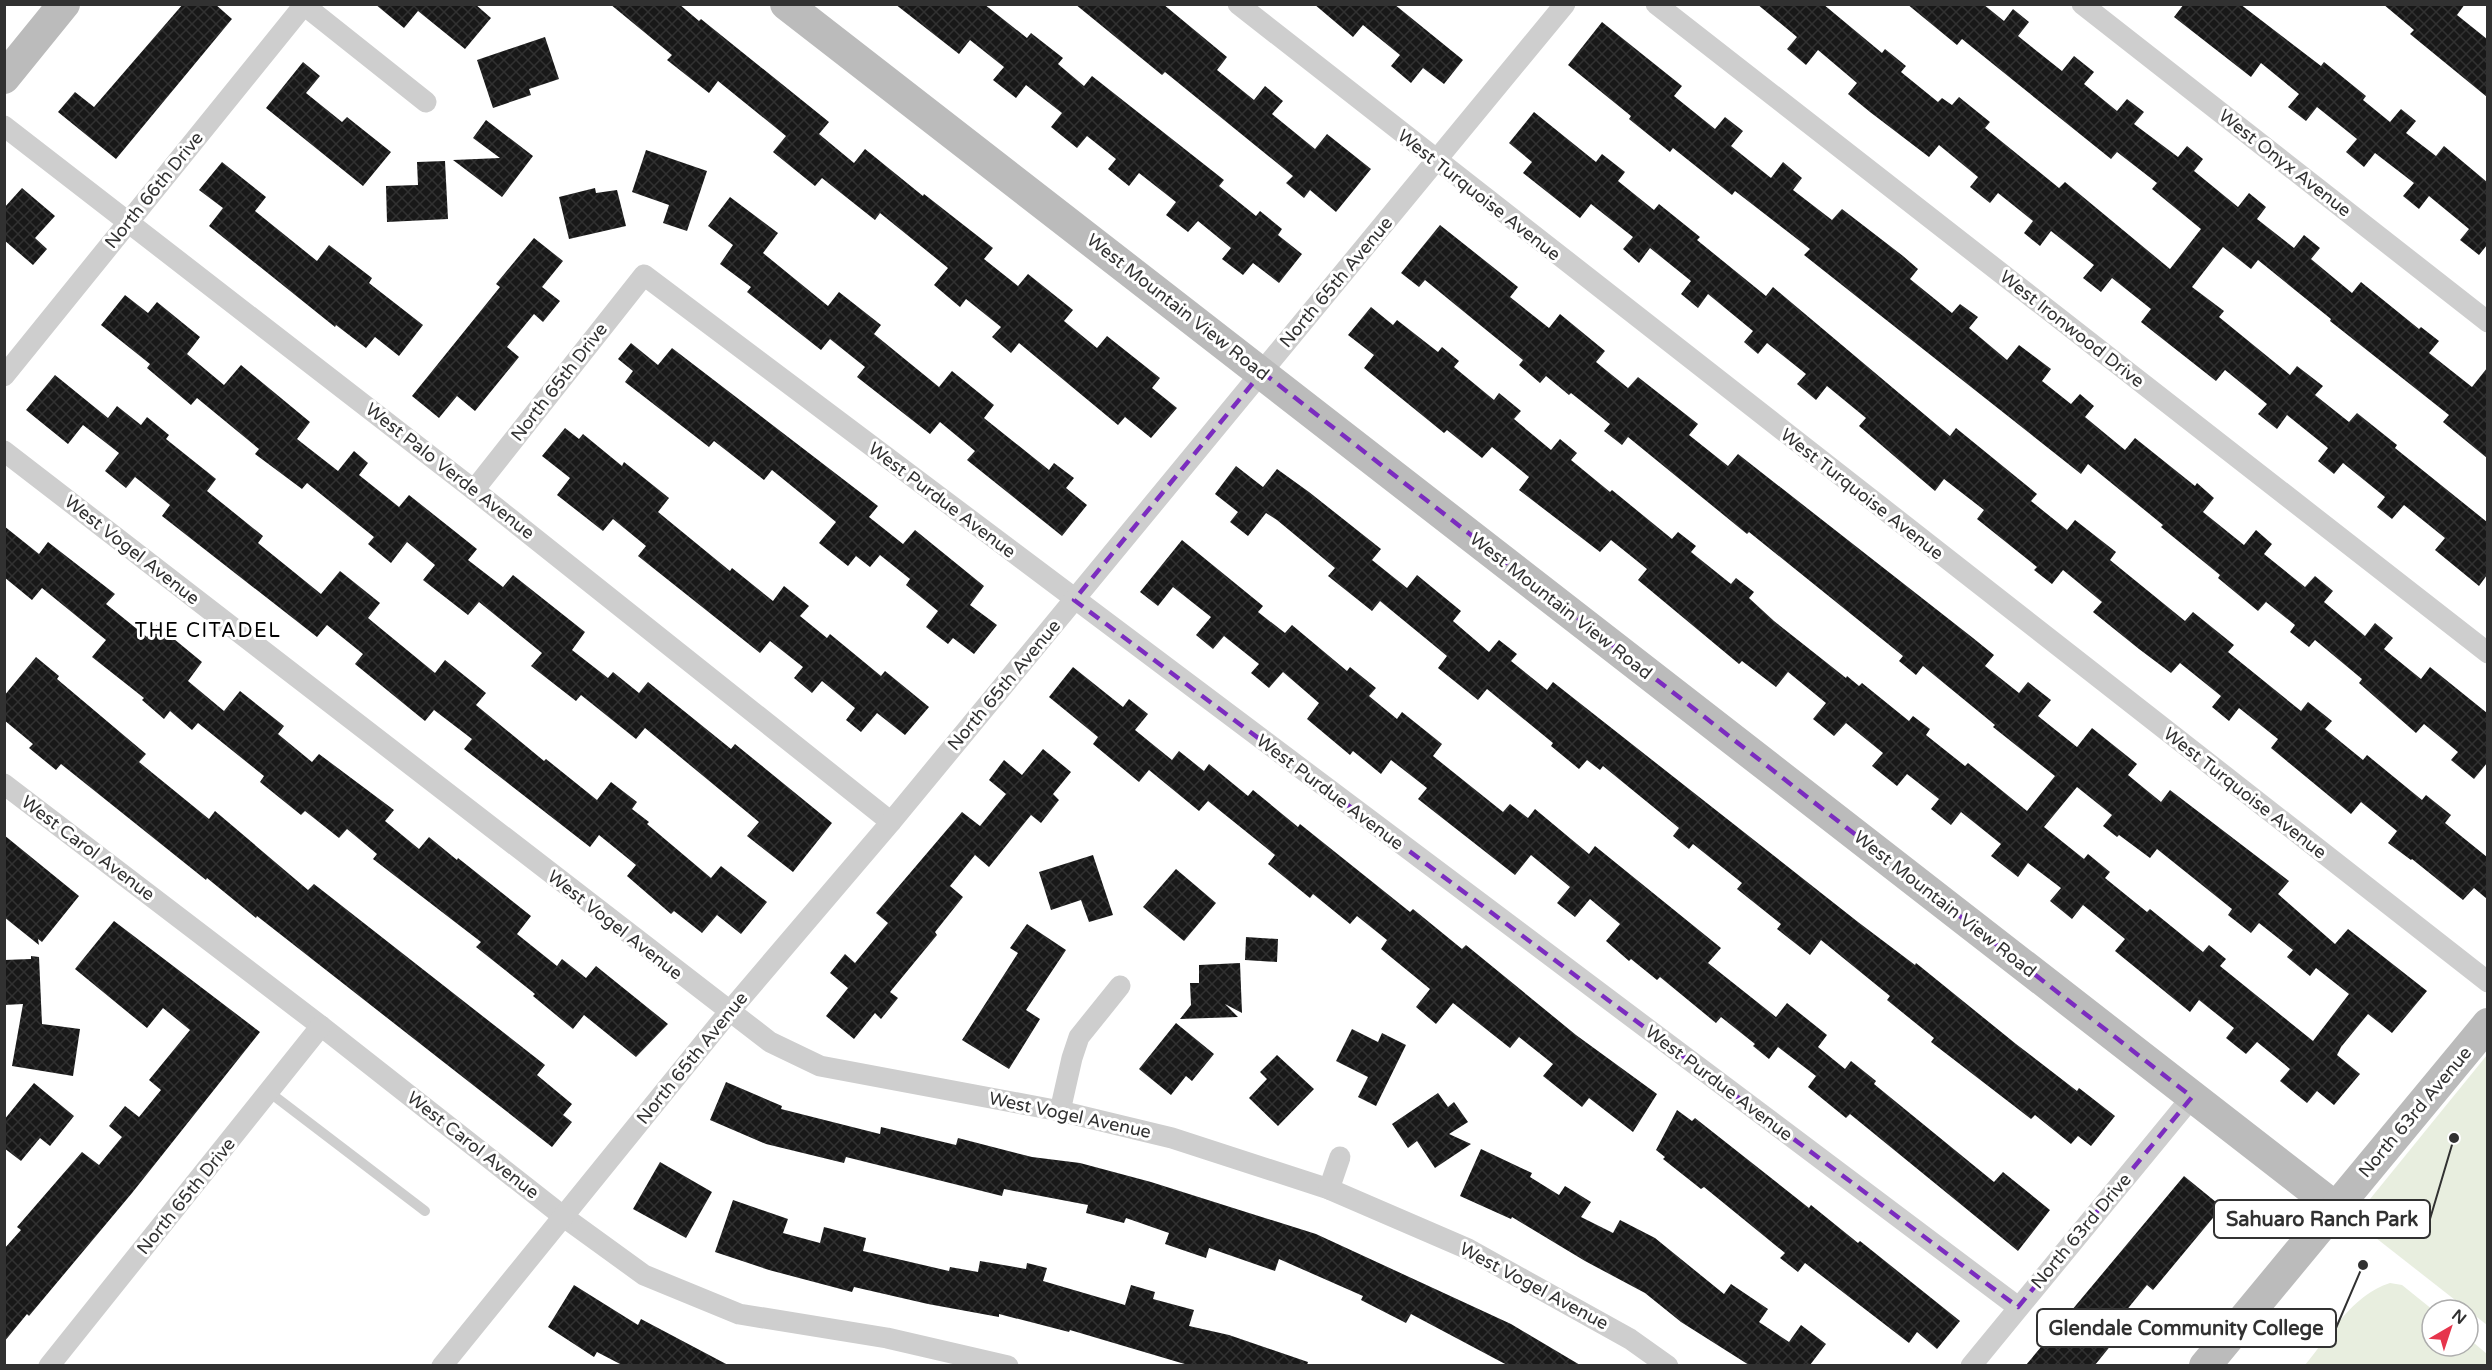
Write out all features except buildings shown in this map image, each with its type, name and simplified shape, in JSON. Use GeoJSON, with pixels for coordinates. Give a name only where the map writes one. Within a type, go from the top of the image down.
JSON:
{"type":"FeatureCollection","features":[{"type":"Feature","properties":{"kind":"street"},"geometry":{"type":"LineString","coordinates":[[4,78],[64,4]]}},
{"type":"Feature","properties":{"kind":"street"},"geometry":{"type":"LineString","coordinates":[[304,4],[426,102]]}},
{"type":"Feature","properties":{"kind":"street","name":"North 66th Drive"},"geometry":{"type":"LineString","coordinates":[[4,376],[304,4]]}},
{"type":"Feature","properties":{"kind":"street","name":"West Mountain View Road"},"geometry":{"type":"LineString","coordinates":[[786,4],[2336,1208]]}},
{"type":"Feature","properties":{"kind":"street","name":"West Turquoise Avenue"},"geometry":{"type":"LineString","coordinates":[[1238,4],[1436,162],[2487,982]]}},
{"type":"Feature","properties":{"kind":"street","name":"North 65th Avenue"},"geometry":{"type":"LineString","coordinates":[[442,1365],[729,1012],[891,822],[1565,4]]}},
{"type":"Feature","properties":{"kind":"street","name":"West Ironwood Drive"},"geometry":{"type":"LineString","coordinates":[[1656,4],[2487,653]]}},
{"type":"Feature","properties":{"kind":"street","name":"West Onyx Avenue"},"geometry":{"type":"LineString","coordinates":[[2082,4],[2487,322]]}},
{"type":"Feature","properties":{"kind":"street","name":"West Palo Verde Avenue"},"geometry":{"type":"LineString","coordinates":[[4,126],[474,490],[891,822]]}},
{"type":"Feature","properties":{"kind":"street","name":"North 65th Drive"},"geometry":{"type":"LineString","coordinates":[[474,490],[644,275]]}},
{"type":"Feature","properties":{"kind":"street","name":"West Purdue Avenue"},"geometry":{"type":"LineString","coordinates":[[644,275],[2018,1307]]}},
{"type":"Feature","properties":{"kind":"street","name":"West Vogel Avenue"},"geometry":{"type":"LineString","coordinates":[[4,451],[770,1042],[820,1066],[1060,1111],[1172,1138],[1329,1189],[1468,1249],[1630,1338],[1668,1365]]}},
{"type":"Feature","properties":{"kind":"street","name":"West Carol Avenue"},"geometry":{"type":"LineString","coordinates":[[4,784],[321,1026],[564,1217],[644,1275],[739,1314],[887,1338],[1008,1365]]}},
{"type":"Feature","properties":{"kind":"street"},"geometry":{"type":"LineString","coordinates":[[1060,1111],[1072,1058],[1080,1037],[1120,986]]}},
{"type":"Feature","properties":{"kind":"street","name":"North 63rd Avenue"},"geometry":{"type":"LineString","coordinates":[[2205,1365],[2487,1024]]}},
{"type":"Feature","properties":{"kind":"street","name":"North 65th Drive"},"geometry":{"type":"LineString","coordinates":[[49,1365],[321,1026]]}},
{"type":"Feature","properties":{"kind":"street","name":"North 63rd Drive"},"geometry":{"type":"LineString","coordinates":[[1971,1365],[2192,1097]]}},
{"type":"Feature","properties":{"kind":"street"},"geometry":{"type":"LineString","coordinates":[[1329,1189],[1340,1156]]}},
{"type":"Feature","properties":{"kind":"lane"},"geometry":{"type":"LineString","coordinates":[[269,1092],[425,1210]]}},
{"type":"Feature","properties":{"kind":"highlighted area"},"geometry":{"type":"Polygon","coordinates":[[[1262,372],[2192,1097],[2018,1307],[1074,600],[1262,372]]]}},
{"type":"Feature","properties":{"kind":"green space"},"geometry":{"type":"Polygon","coordinates":[[[2487,1055],[2487,1325],[2480,1320],[2480,1298],[2453,1298],[2353,1220],[2487,1055]]]}},
{"type":"Feature","properties":{"kind":"green space"},"geometry":{"type":"Polygon","coordinates":[[[2390,1283],[2402,1285],[2420,1300],[2420,1358],[2480,1358],[2480,1348],[2487,1354],[2487,1365],[2305,1365],[2342,1318],[2376,1289],[2390,1283]]]}},
{"type":"Feature","properties":{"kind":"place","name":"Sahuaro Ranch Park"},"geometry":{"type":"Point","coordinates":[2454,1138]}},
{"type":"Feature","properties":{"kind":"place","name":"Glendale Community College"},"geometry":{"type":"Point","coordinates":[2363,1265]}},
{"type":"Feature","properties":{"kind":"district","name":"THE CITADEL"},"geometry":{"type":"Point","coordinates":[208,631]}}]}
